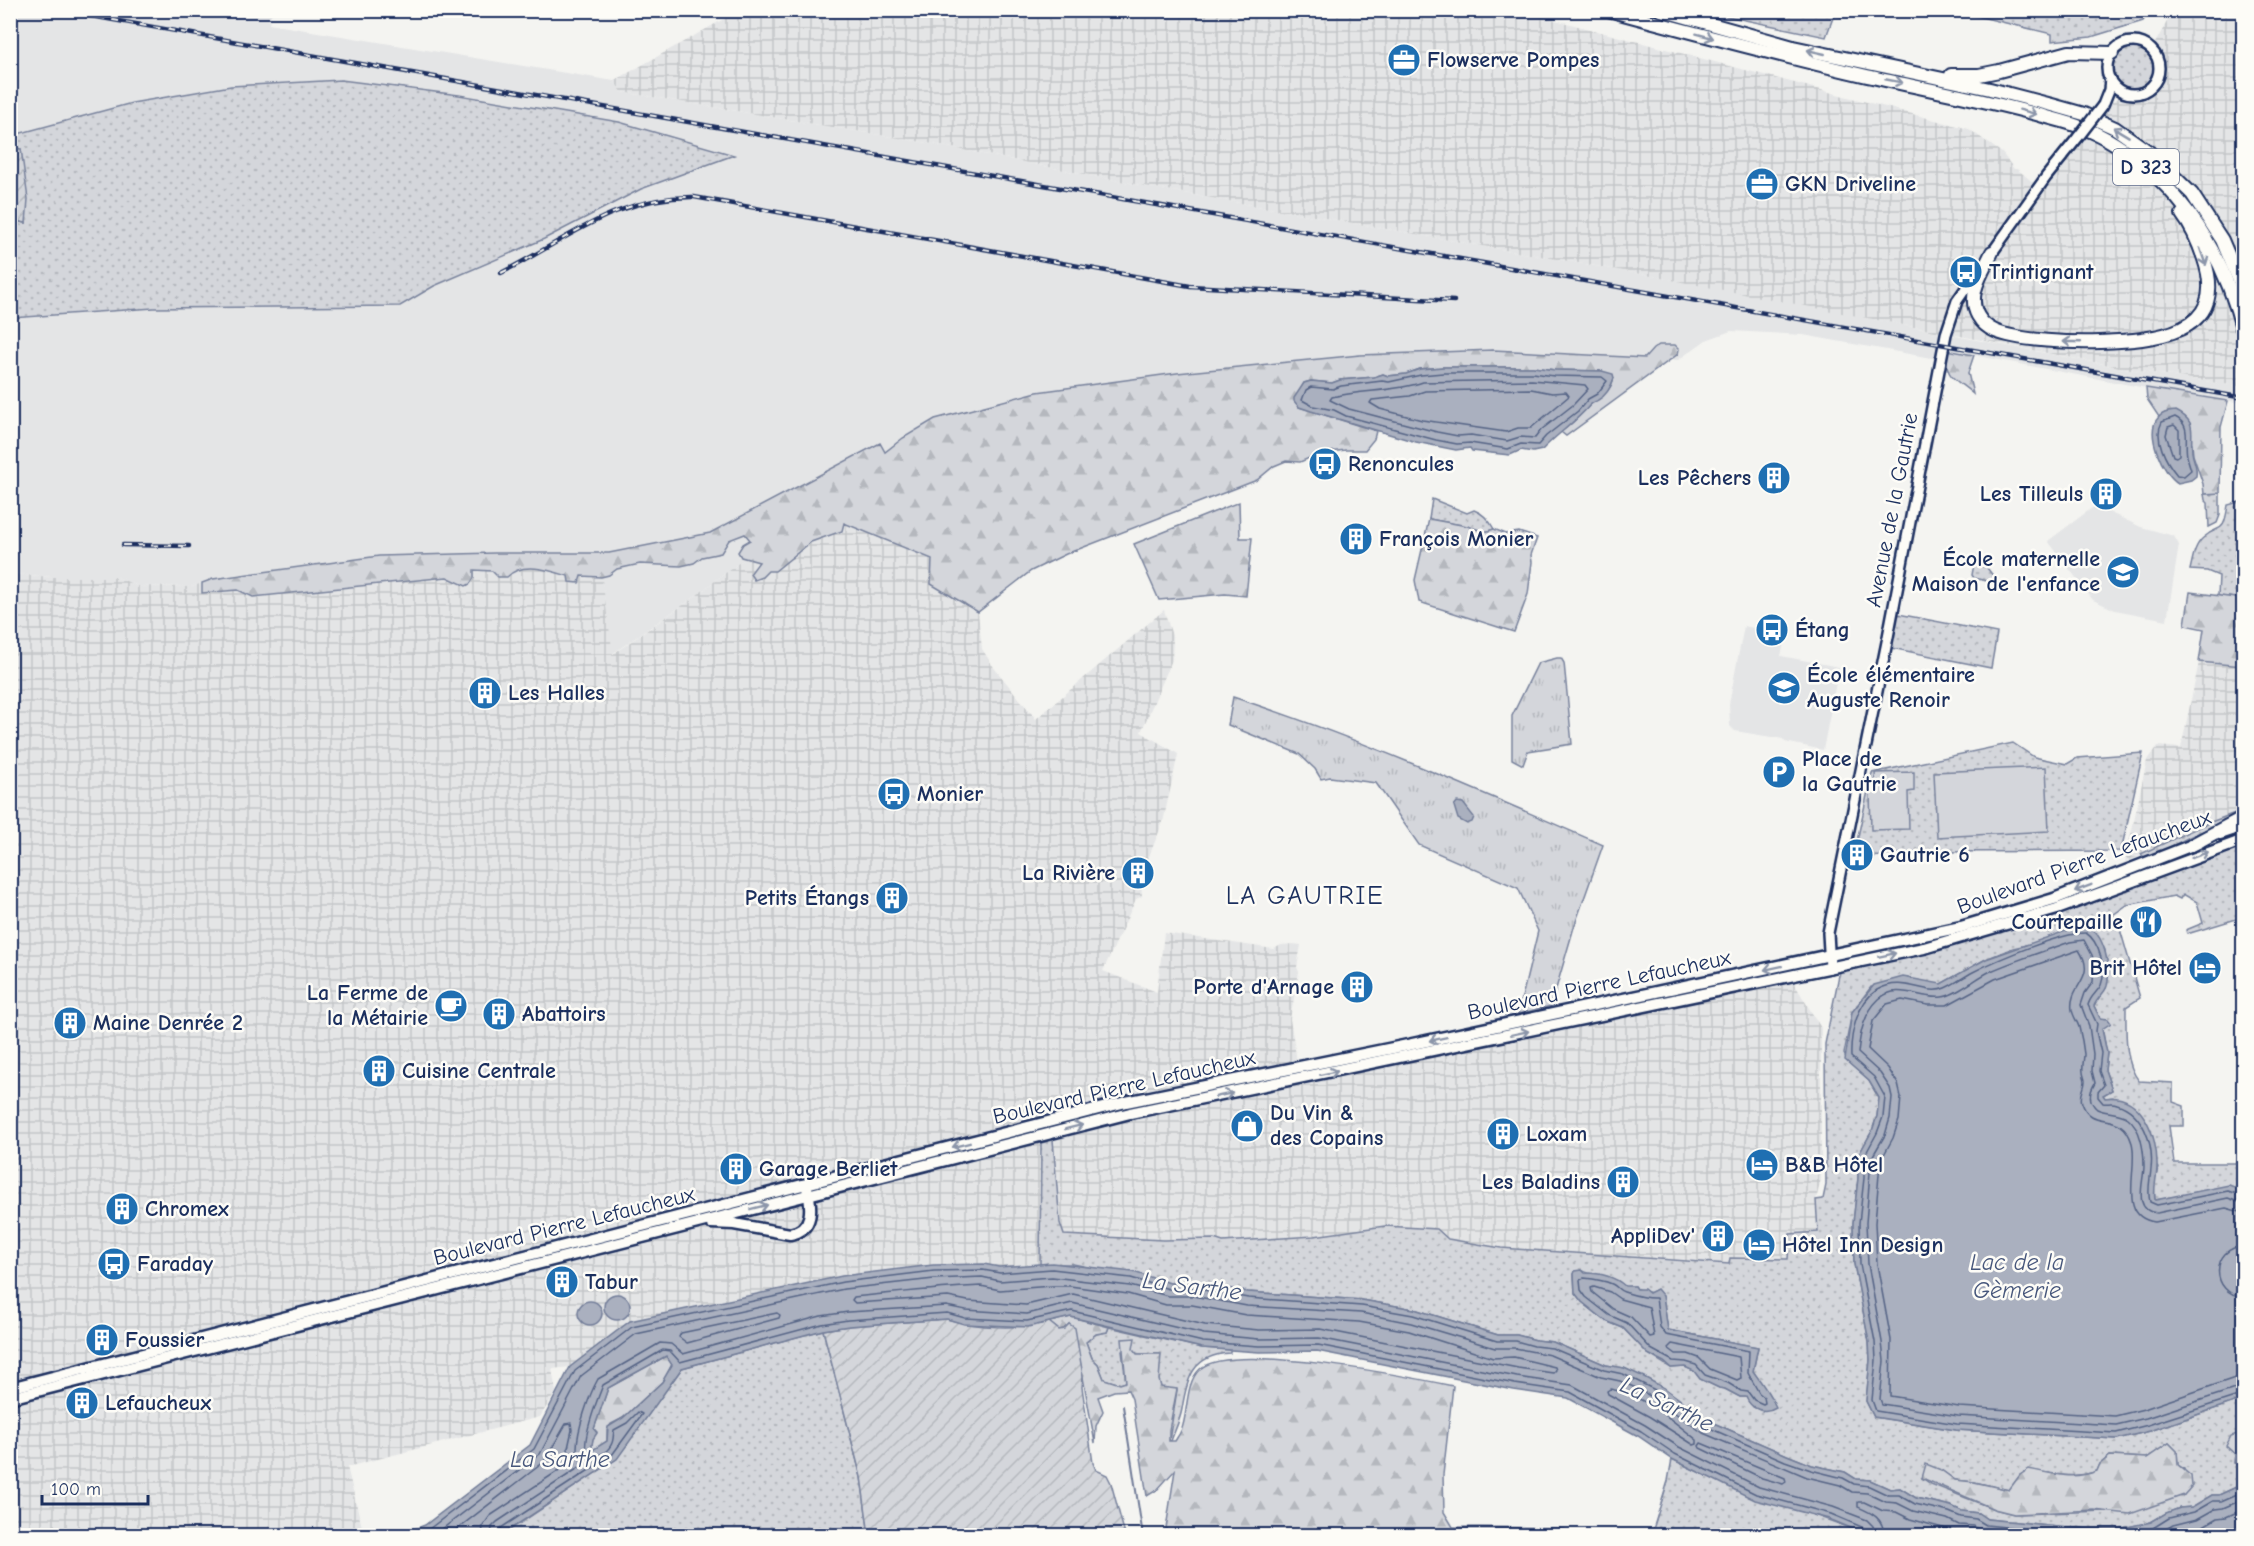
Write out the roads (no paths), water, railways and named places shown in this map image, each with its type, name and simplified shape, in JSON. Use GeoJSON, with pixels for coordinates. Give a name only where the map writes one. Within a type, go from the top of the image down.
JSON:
{"type":"FeatureCollection","features":[{"type":"Feature","properties":{"kind":"highway","name":"D 323"},"geometry":{"type":"LineString","coordinates":[[1608,10],[1829,67],[1972,98],[2083,128],[2118,146],[2138,160],[2169,188],[2189,211],[2205,234],[2224,273],[2244,335]]}},
{"type":"Feature","properties":{"kind":"highway","name":"D 323"},"geometry":{"type":"LineString","coordinates":[[1661,10],[1793,46],[1935,77],[2084,114],[2115,128],[2164,166],[2192,194],[2222,240],[2244,292]]}},
{"type":"Feature","properties":{"kind":"highway"},"geometry":{"type":"LineString","coordinates":[[1935,77],[1979,75],[2069,52],[2112,52]]}},
{"type":"Feature","properties":{"kind":"highway"},"geometry":{"type":"LineString","coordinates":[[1992,252],[1975,289],[1973,302],[1980,320],[2000,332],[2065,342],[2132,340],[2167,335],[2188,325],[2204,309],[2209,290],[2209,278],[2201,250],[2185,218],[2169,196],[2118,146]]}},
{"type":"Feature","properties":{"kind":"highway"},"geometry":{"type":"LineString","coordinates":[[2192,845],[2244,817]]}},
{"type":"Feature","properties":{"kind":"main road","name":"Boulevard Pierre Lefaucheux"},"geometry":{"type":"LineString","coordinates":[[10,1398],[692,1223],[1126,1102],[1930,935],[2054,899],[2244,826]]}},
{"type":"Feature","properties":{"kind":"main road","name":"Boulevard Pierre Lefaucheux"},"geometry":{"type":"LineString","coordinates":[[10,1388],[807,1190],[1130,1113],[1924,948],[2057,909],[2244,840]]}},
{"type":"Feature","properties":{"kind":"main road"},"geometry":{"type":"LineString","coordinates":[[2138,867],[2142,870],[2156,871]]}},
{"type":"Feature","properties":{"kind":"main road"},"geometry":{"type":"LineString","coordinates":[[692,1223],[722,1223],[796,1233],[805,1227],[810,1219],[807,1190]]}},
{"type":"Feature","properties":{"kind":"street"},"geometry":{"type":"LineString","coordinates":[[2134,42],[2150,48],[2158,60],[2158,74],[2149,88],[2135,93],[2123,91],[2110,79],[2107,66],[2112,52],[2126,43],[2134,42]]}},
{"type":"Feature","properties":{"kind":"street","name":"Avenue de la Gautrie"},"geometry":{"type":"LineString","coordinates":[[1830,968],[1828,933],[1951,314],[1960,295],[2042,182],[2103,105],[2109,90],[2110,79]]}},
{"type":"Feature","properties":{"kind":"street","name":"Avenue de la Gautrie"},"geometry":{"type":"LineString","coordinates":[[2103,105],[2123,91]]}},
{"type":"Feature","properties":{"kind":"water"},"geometry":{"type":"Polygon","coordinates":[[[1533,367],[1602,371],[1613,374],[1614,378],[1610,388],[1603,396],[1591,404],[1542,450],[1533,452],[1521,450],[1510,455],[1472,451],[1470,448],[1456,450],[1416,442],[1299,407],[1294,401],[1304,383],[1311,381],[1332,383],[1340,380],[1383,374],[1388,376],[1406,374],[1420,369],[1533,367]]]}},
{"type":"Feature","properties":{"kind":"water"},"geometry":{"type":"Polygon","coordinates":[[[2176,411],[2188,419],[2192,428],[2192,452],[2196,470],[2196,476],[2191,480],[2178,483],[2161,462],[2153,433],[2154,424],[2160,416],[2176,411]]]}},
{"type":"Feature","properties":{"kind":"water"},"geometry":{"type":"Polygon","coordinates":[[[1457,802],[1463,803],[1474,817],[1472,822],[1467,824],[1458,819],[1454,806],[1457,802]]]}},
{"type":"Feature","properties":{"kind":"water","name":"Lac de la Gèmerie"},"geometry":{"type":"Polygon","coordinates":[[[2077,927],[2093,930],[2102,943],[2107,961],[2107,986],[2094,1006],[2100,1018],[2108,1019],[2111,1023],[2102,1029],[2107,1053],[2105,1070],[2112,1090],[2103,1095],[2105,1098],[2118,1098],[2129,1102],[2138,1109],[2151,1130],[2157,1155],[2155,1200],[2229,1185],[2240,1189],[2243,1195],[2244,1258],[2241,1275],[2244,1277],[2243,1399],[2150,1431],[2117,1439],[1956,1430],[1874,1417],[1866,1401],[1870,1360],[1869,1342],[1854,1264],[1853,1223],[1858,1156],[1872,1131],[1879,1098],[1869,1081],[1845,1060],[1852,1012],[1874,985],[1903,977],[1941,984],[1986,959],[2077,927]]]}},
{"type":"Feature","properties":{"kind":"water","name":"La Sarthe"},"geometry":{"type":"Polygon","coordinates":[[[1052,1263],[1133,1272],[1170,1283],[1194,1282],[1248,1292],[1362,1300],[1414,1309],[1498,1335],[1517,1335],[1553,1342],[1606,1365],[1624,1368],[1644,1377],[1664,1388],[1709,1421],[1787,1455],[1812,1465],[1845,1472],[1856,1479],[1870,1480],[1890,1489],[1900,1488],[1916,1498],[1951,1506],[1962,1511],[1978,1513],[1987,1519],[2088,1529],[2118,1529],[2151,1522],[2166,1513],[2192,1507],[2212,1495],[2219,1495],[2243,1484],[2243,1535],[1868,1535],[1829,1519],[1755,1500],[1672,1459],[1638,1436],[1568,1398],[1514,1390],[1317,1351],[1259,1352],[1202,1348],[1071,1317],[1028,1327],[964,1324],[947,1319],[849,1326],[823,1330],[682,1368],[617,1459],[501,1535],[399,1535],[425,1525],[530,1445],[570,1367],[630,1321],[842,1276],[933,1265],[984,1264],[999,1267],[1052,1263]],[[666,1356],[608,1388],[594,1429],[597,1433],[593,1439],[591,1451],[607,1441],[608,1427],[623,1418],[662,1382],[672,1365],[666,1356]]]}},
{"type":"Feature","properties":{"kind":"water"},"geometry":{"type":"Polygon","coordinates":[[[1582,1270],[1585,1273],[1606,1276],[1625,1286],[1644,1289],[1649,1293],[1657,1289],[1663,1296],[1668,1330],[1758,1347],[1753,1371],[1776,1407],[1759,1410],[1751,1405],[1746,1397],[1740,1397],[1700,1379],[1694,1371],[1685,1367],[1671,1368],[1648,1354],[1623,1328],[1606,1321],[1582,1302],[1575,1293],[1574,1274],[1575,1271],[1582,1270]]]}},
{"type":"Feature","properties":{"kind":"water"},"geometry":{"type":"Polygon","coordinates":[[[617,1294],[626,1298],[630,1307],[626,1316],[617,1320],[608,1316],[604,1307],[608,1298],[617,1294]]]}},
{"type":"Feature","properties":{"kind":"water"},"geometry":{"type":"Polygon","coordinates":[[[590,1301],[595,1302],[601,1308],[601,1318],[595,1324],[590,1325],[585,1324],[579,1318],[578,1313],[579,1308],[585,1302],[590,1301]]]}},
{"type":"Feature","properties":{"kind":"waterway"},"geometry":{"type":"LineString","coordinates":[[1123,1406],[1143,1536]]}},
{"type":"Feature","properties":{"kind":"railway"},"geometry":{"type":"LineString","coordinates":[[57,10],[2244,398]]}},
{"type":"Feature","properties":{"kind":"railway"},"geometry":{"type":"LineString","coordinates":[[501,273],[593,222],[616,212],[640,204],[694,197],[1190,286],[1454,301]]}},
{"type":"Feature","properties":{"kind":"railway"},"geometry":{"type":"LineString","coordinates":[[123,545],[189,546]]}},
{"type":"Feature","properties":{"kind":"place","name":"Flowserve Pompes"},"geometry":{"type":"Point","coordinates":[1404,60]}},
{"type":"Feature","properties":{"kind":"place","name":"GKN Driveline"},"geometry":{"type":"Point","coordinates":[1762,184]}},
{"type":"Feature","properties":{"kind":"place","name":"Trintignant"},"geometry":{"type":"Point","coordinates":[1966,272]}},
{"type":"Feature","properties":{"kind":"place","name":"Renoncules"},"geometry":{"type":"Point","coordinates":[1325,464]}},
{"type":"Feature","properties":{"kind":"place","name":"Les Pêchers"},"geometry":{"type":"Point","coordinates":[1774,478]}},
{"type":"Feature","properties":{"kind":"place","name":"Les Tilleuls"},"geometry":{"type":"Point","coordinates":[2106,494]}},
{"type":"Feature","properties":{"kind":"place","name":"François Monier"},"geometry":{"type":"Point","coordinates":[1356,539]}},
{"type":"Feature","properties":{"kind":"place","name":"École maternelle Maison de l'enfance"},"geometry":{"type":"Point","coordinates":[2123,572]}},
{"type":"Feature","properties":{"kind":"place","name":"Étang"},"geometry":{"type":"Point","coordinates":[1772,630]}},
{"type":"Feature","properties":{"kind":"place","name":"École élémentaire Auguste Renoir"},"geometry":{"type":"Point","coordinates":[1784,688]}},
{"type":"Feature","properties":{"kind":"place","name":"Les Halles"},"geometry":{"type":"Point","coordinates":[485,693]}},
{"type":"Feature","properties":{"kind":"place","name":"Place de la Gautrie"},"geometry":{"type":"Point","coordinates":[1779,772]}},
{"type":"Feature","properties":{"kind":"place","name":"Monier"},"geometry":{"type":"Point","coordinates":[894,794]}},
{"type":"Feature","properties":{"kind":"place","name":"Gautrie 6"},"geometry":{"type":"Point","coordinates":[1857,855]}},
{"type":"Feature","properties":{"kind":"place","name":"La Rivière"},"geometry":{"type":"Point","coordinates":[1138,873]}},
{"type":"Feature","properties":{"kind":"place","name":"Petits Étangs"},"geometry":{"type":"Point","coordinates":[892,898]}},
{"type":"Feature","properties":{"kind":"place","name":"Courtepaille"},"geometry":{"type":"Point","coordinates":[2146,922]}},
{"type":"Feature","properties":{"kind":"place","name":"Brit Hôtel"},"geometry":{"type":"Point","coordinates":[2205,968]}},
{"type":"Feature","properties":{"kind":"place","name":"Porte d'Arnage"},"geometry":{"type":"Point","coordinates":[1357,987]}},
{"type":"Feature","properties":{"kind":"place","name":"La Ferme de la Métairie"},"geometry":{"type":"Point","coordinates":[451,1006]}},
{"type":"Feature","properties":{"kind":"place","name":"Abattoirs"},"geometry":{"type":"Point","coordinates":[499,1014]}},
{"type":"Feature","properties":{"kind":"place","name":"Maine Denrée 2"},"geometry":{"type":"Point","coordinates":[70,1023]}},
{"type":"Feature","properties":{"kind":"place","name":"Cuisine Centrale"},"geometry":{"type":"Point","coordinates":[379,1071]}},
{"type":"Feature","properties":{"kind":"place","name":"Du Vin & des Copains"},"geometry":{"type":"Point","coordinates":[1247,1126]}},
{"type":"Feature","properties":{"kind":"place","name":"Loxam"},"geometry":{"type":"Point","coordinates":[1503,1134]}},
{"type":"Feature","properties":{"kind":"place","name":"B&B Hôtel"},"geometry":{"type":"Point","coordinates":[1762,1165]}},
{"type":"Feature","properties":{"kind":"place","name":"Garage Berliet"},"geometry":{"type":"Point","coordinates":[736,1169]}},
{"type":"Feature","properties":{"kind":"place","name":"Les Baladins"},"geometry":{"type":"Point","coordinates":[1623,1182]}},
{"type":"Feature","properties":{"kind":"place","name":"Chromex"},"geometry":{"type":"Point","coordinates":[122,1209]}},
{"type":"Feature","properties":{"kind":"place","name":"AppliDev'"},"geometry":{"type":"Point","coordinates":[1718,1236]}},
{"type":"Feature","properties":{"kind":"place","name":"Hôtel Inn Design"},"geometry":{"type":"Point","coordinates":[1759,1245]}},
{"type":"Feature","properties":{"kind":"place","name":"Faraday"},"geometry":{"type":"Point","coordinates":[114,1264]}},
{"type":"Feature","properties":{"kind":"place","name":"Tabur"},"geometry":{"type":"Point","coordinates":[562,1282]}},
{"type":"Feature","properties":{"kind":"place","name":"Foussier"},"geometry":{"type":"Point","coordinates":[102,1340]}},
{"type":"Feature","properties":{"kind":"place","name":"Lefaucheux"},"geometry":{"type":"Point","coordinates":[82,1403]}},
{"type":"Feature","properties":{"kind":"district","name":"LA GAUTRIE"},"geometry":{"type":"Point","coordinates":[1305,896]}}]}
